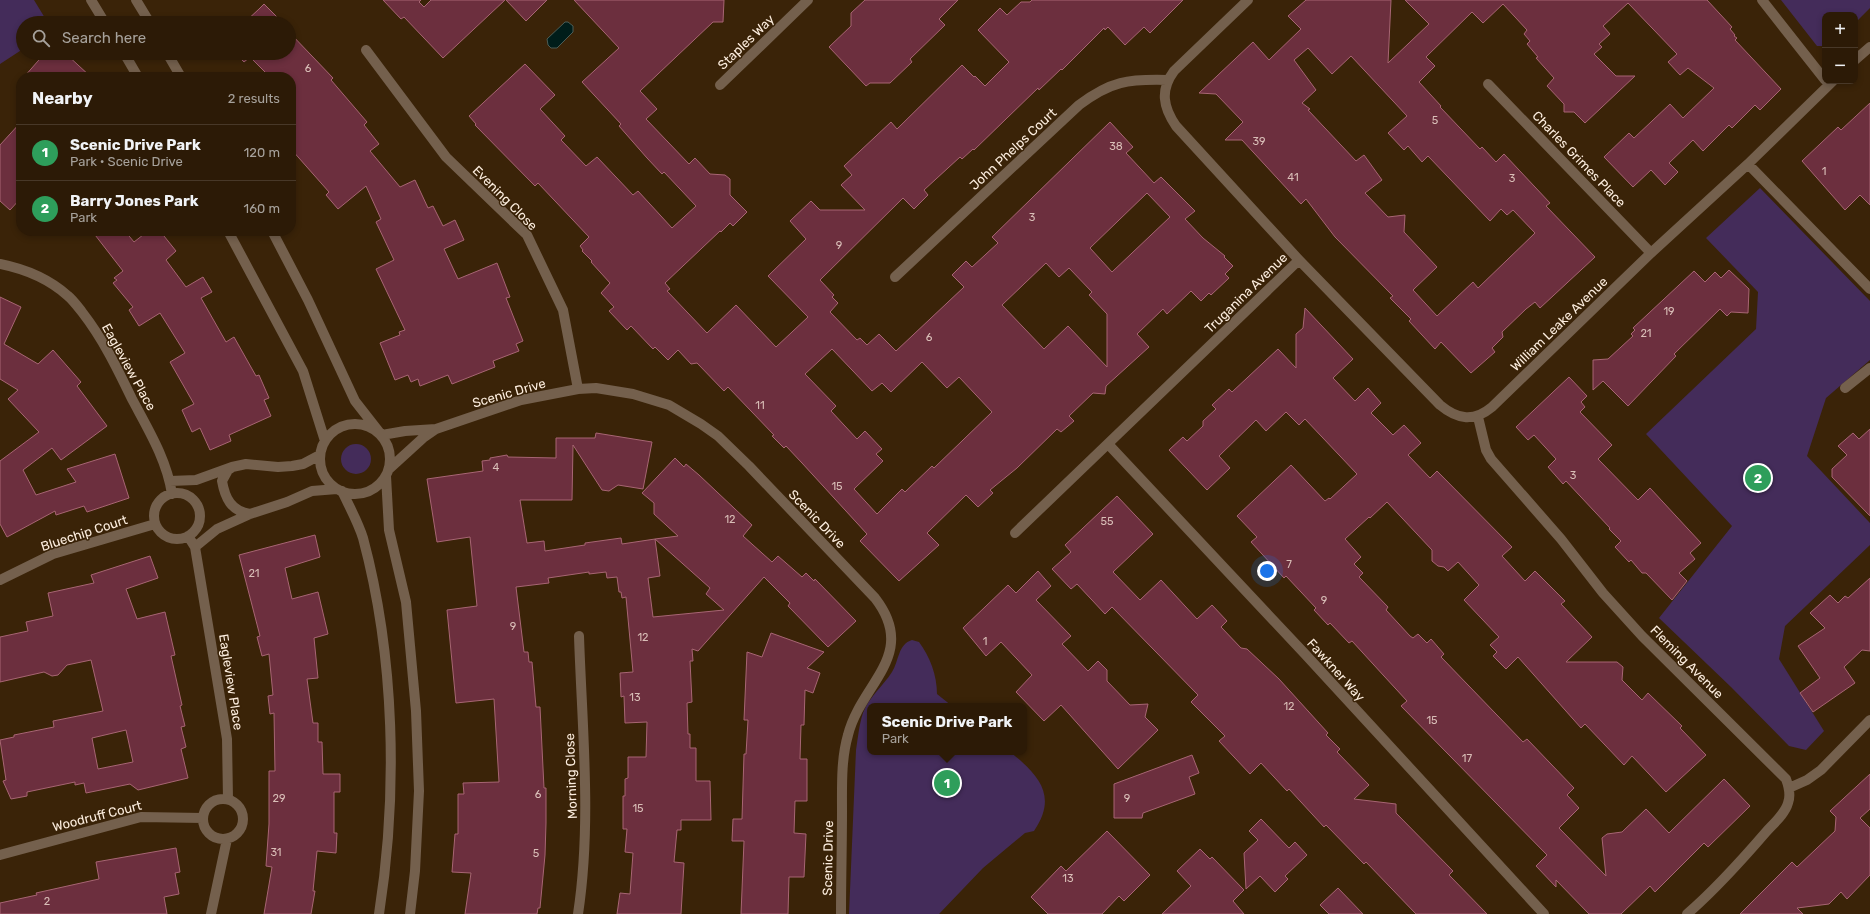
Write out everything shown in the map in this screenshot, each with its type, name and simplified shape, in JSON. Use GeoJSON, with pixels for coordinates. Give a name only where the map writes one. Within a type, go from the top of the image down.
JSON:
{"type":"FeatureCollection","features":[{"type":"Feature","properties":{"kind":"street"},"geometry":{"type":"LineString","coordinates":[[91,0],[101,16]]}},
{"type":"Feature","properties":{"kind":"street"},"geometry":{"type":"LineString","coordinates":[[136,0],[146,16]]}},
{"type":"Feature","properties":{"kind":"street","name":"Staples Way"},"geometry":{"type":"LineString","coordinates":[[720,85],[808,0]]}},
{"type":"Feature","properties":{"kind":"street"},"geometry":{"type":"LineString","coordinates":[[1167,80],[1174,71],[1248,0]]}},
{"type":"Feature","properties":{"kind":"street"},"geometry":{"type":"LineString","coordinates":[[1762,0],[1822,75]]}},
{"type":"Feature","properties":{"kind":"street"},"geometry":{"type":"LineString","coordinates":[[1858,57],[1870,47]]}},
{"type":"Feature","properties":{"kind":"street","name":"Evening Close"},"geometry":{"type":"LineString","coordinates":[[366,50],[446,157],[527,235],[563,310],[578,388]]}},
{"type":"Feature","properties":{"kind":"street"},"geometry":{"type":"LineString","coordinates":[[128,60],[135,72]]}},
{"type":"Feature","properties":{"kind":"street"},"geometry":{"type":"LineString","coordinates":[[171,60],[179,72]]}},
{"type":"Feature","properties":{"kind":"street","name":"John Phelps Court"},"geometry":{"type":"LineString","coordinates":[[895,278],[1079,105],[1097,91],[1121,82],[1139,79],[1167,80]]}},
{"type":"Feature","properties":{"kind":"street","name":"Truganina Avenue"},"geometry":{"type":"LineString","coordinates":[[1015,533],[1299,260],[1176,126],[1169,115],[1166,104],[1165,92],[1167,80]]}},
{"type":"Feature","properties":{"kind":"street","name":"Charles Grimes Place"},"geometry":{"type":"LineString","coordinates":[[1488,84],[1651,253]]}},
{"type":"Feature","properties":{"kind":"street","name":"William Leake Avenue"},"geometry":{"type":"LineString","coordinates":[[1478,417],[1492,407],[1651,253],[1748,164],[1826,84]]}},
{"type":"Feature","properties":{"kind":"street"},"geometry":{"type":"LineString","coordinates":[[1748,164],[1870,289]]}},
{"type":"Feature","properties":{"kind":"street"},"geometry":{"type":"LineString","coordinates":[[231,236],[303,371],[325,441]]}},
{"type":"Feature","properties":{"kind":"street"},"geometry":{"type":"LineString","coordinates":[[275,236],[308,300],[355,401],[381,434],[390,452],[387,473],[389,530],[406,602],[416,711],[419,791],[415,871],[410,914]]}},
{"type":"Feature","properties":{"kind":"street"},"geometry":{"type":"LineString","coordinates":[[1299,260],[1440,405],[1452,414],[1461,417],[1478,417]]}},
{"type":"Feature","properties":{"kind":"street","name":"Eagleview Place"},"geometry":{"type":"LineString","coordinates":[[0,264],[49,281],[70,297],[86,317],[107,348],[153,438],[170,481],[172,494]]}},
{"type":"Feature","properties":{"kind":"street"},"geometry":{"type":"LineString","coordinates":[[1845,388],[1870,368]]}},
{"type":"Feature","properties":{"kind":"street","name":"Scenic Drive"},"geometry":{"type":"LineString","coordinates":[[381,434],[436,429],[521,400],[578,388],[596,388],[633,394],[680,411],[707,428],[731,448],[760,477],[875,598],[886,616],[891,636],[891,649],[887,661],[854,716],[847,736],[842,780],[841,914]]}},
{"type":"Feature","properties":{"kind":"street","name":"Fleming Avenue"},"geometry":{"type":"LineString","coordinates":[[1478,417],[1486,450],[1491,459],[1561,539],[1603,593],[1642,636],[1781,773],[1789,788]]}},
{"type":"Feature","properties":{"kind":"street"},"geometry":{"type":"LineString","coordinates":[[380,914],[390,824],[390,706],[381,621],[362,537],[340,490],[324,474],[320,455],[325,441],[332,432],[341,427],[351,424],[361,424],[371,427],[381,434]]}},
{"type":"Feature","properties":{"kind":"street","name":"Scenic Drive"},"geometry":{"type":"LineString","coordinates":[[387,473],[423,438],[436,429]]}},
{"type":"Feature","properties":{"kind":"street","name":"Fawkner Way"},"geometry":{"type":"LineString","coordinates":[[1108,444],[1305,654],[1544,914]]}},
{"type":"Feature","properties":{"kind":"street"},"geometry":{"type":"LineString","coordinates":[[170,481],[196,480],[232,467],[246,464],[278,468],[292,466],[303,464],[320,455]]}},
{"type":"Feature","properties":{"kind":"street"},"geometry":{"type":"LineString","coordinates":[[232,467],[228,470],[222,481],[224,494],[231,505],[241,512],[250,514]]}},
{"type":"Feature","properties":{"kind":"street"},"geometry":{"type":"LineString","coordinates":[[195,547],[217,529],[250,514],[287,502],[312,490],[340,490],[352,494],[367,492],[379,484],[387,473]]}},
{"type":"Feature","properties":{"kind":"street"},"geometry":{"type":"LineString","coordinates":[[180,493],[188,496],[194,501],[198,508],[200,516],[198,524],[188,536],[173,539],[166,536],[155,524],[155,509],[159,502],[172,494],[180,493]]}},
{"type":"Feature","properties":{"kind":"street","name":"Bluechip Court"},"geometry":{"type":"LineString","coordinates":[[0,580],[53,554],[155,524]]}},
{"type":"Feature","properties":{"kind":"street","name":"Eagleview Place"},"geometry":{"type":"LineString","coordinates":[[188,536],[195,547],[227,738],[228,799]]}},
{"type":"Feature","properties":{"kind":"street","name":"Morning Close"},"geometry":{"type":"LineString","coordinates":[[578,914],[584,876],[586,830],[579,636]]}},
{"type":"Feature","properties":{"kind":"street"},"geometry":{"type":"LineString","coordinates":[[1687,914],[1735,868],[1781,815],[1788,804],[1789,788],[1807,780],[1821,770],[1870,720]]}},
{"type":"Feature","properties":{"kind":"street"},"geometry":{"type":"LineString","coordinates":[[220,799],[228,799],[239,807],[243,819],[239,832],[226,839],[213,837],[207,832],[203,818],[204,811],[208,805],[220,799]]}},
{"type":"Feature","properties":{"kind":"street","name":"Woodruff Court"},"geometry":{"type":"LineString","coordinates":[[0,855],[141,817],[203,818]]}},
{"type":"Feature","properties":{"kind":"street"},"geometry":{"type":"LineString","coordinates":[[211,914],[226,839]]}},
{"type":"Feature","properties":{"kind":"shaded area"},"geometry":{"type":"Polygon","coordinates":[[[0,0],[34,0],[44,16],[16,16],[16,54],[0,64],[0,0]]]}},
{"type":"Feature","properties":{"kind":"shaded area"},"geometry":{"type":"Polygon","coordinates":[[[1781,0],[1870,0],[1870,8],[1858,20],[1858,12],[1822,12],[1822,46],[1817,46],[1781,0]]]}},
{"type":"Feature","properties":{"kind":"shaded area"},"geometry":{"type":"Polygon","coordinates":[[[1760,188],[1870,301],[1870,360],[1826,398],[1807,456],[1870,523],[1870,545],[1785,626],[1779,659],[1824,731],[1806,750],[1789,746],[1731,687],[1659,618],[1732,526],[1646,434],[1756,329],[1758,292],[1706,238],[1760,188]]]}},
{"type":"Feature","properties":{"kind":"shaded area"},"geometry":{"type":"Polygon","coordinates":[[[356,444],[367,448],[371,459],[367,470],[356,474],[345,470],[341,459],[345,448],[356,444]]]}},
{"type":"Feature","properties":{"kind":"shaded area"},"geometry":{"type":"Polygon","coordinates":[[[912,640],[919,642],[930,660],[936,680],[937,694],[948,703],[868,703],[892,672],[901,649],[907,642],[912,640]]]}},
{"type":"Feature","properties":{"kind":"shaded area"},"geometry":{"type":"Polygon","coordinates":[[[867,705],[867,755],[1013,755],[1029,769],[1037,778],[1042,787],[1045,797],[1044,807],[1041,818],[1034,831],[1025,833],[983,868],[939,914],[849,914],[856,750],[860,722],[867,705]]]}},
{"type":"Feature","properties":{"kind":"water"},"geometry":{"type":"Polygon","coordinates":[[[565,22],[568,22],[573,26],[573,32],[557,48],[551,48],[548,45],[547,39],[565,22]]]}},
{"type":"Feature","properties":{"kind":"building"},"geometry":{"type":"Polygon","coordinates":[[[383,0],[421,0],[419,2],[424,7],[431,0],[505,0],[443,58],[404,17],[401,19],[383,0]]]}},
{"type":"Feature","properties":{"kind":"building"},"geometry":{"type":"Polygon","coordinates":[[[506,0],[547,0],[526,21],[506,0]]]}},
{"type":"Feature","properties":{"kind":"building"},"geometry":{"type":"Polygon","coordinates":[[[574,0],[724,0],[723,22],[713,22],[640,91],[657,109],[646,119],[689,164],[695,158],[710,174],[725,175],[730,179],[730,195],[747,212],[733,226],[730,223],[721,232],[720,231],[665,283],[670,289],[667,291],[707,333],[736,305],[776,347],[808,317],[768,276],[806,239],[790,221],[811,201],[820,210],[865,210],[841,185],[852,175],[844,166],[891,122],[897,129],[962,65],[985,86],[1009,62],[978,30],[1000,8],[1007,15],[1021,2],[1030,2],[1032,0],[1183,0],[1150,33],[1144,27],[1125,45],[1108,27],[1105,30],[1104,28],[1062,70],[1061,69],[1039,90],[1038,88],[974,150],[973,149],[962,159],[960,157],[924,190],[928,195],[914,209],[903,198],[820,280],[834,295],[832,297],[838,303],[830,312],[857,340],[860,338],[867,345],[879,334],[896,351],[964,287],[952,275],[966,261],[972,267],[998,243],[992,237],[1110,122],[1133,147],[1126,153],[1154,183],[1161,177],[1195,211],[1185,219],[1203,238],[1225,256],[1224,257],[1233,266],[1225,274],[1229,278],[1211,295],[1209,293],[1201,301],[1191,291],[1167,314],[1163,309],[1137,334],[1149,347],[1106,386],[1105,394],[1093,393],[1069,416],[1074,421],[1061,432],[1057,429],[1017,468],[990,490],[993,493],[978,507],[966,495],[927,533],[939,545],[899,581],[860,541],[867,534],[786,446],[784,448],[772,436],[774,435],[728,387],[724,391],[697,363],[691,364],[678,350],[668,360],[655,347],[653,349],[631,326],[627,330],[609,311],[614,307],[601,293],[610,283],[582,251],[583,250],[580,246],[589,237],[538,183],[535,186],[475,125],[476,124],[469,116],[525,64],[555,95],[540,109],[565,136],[561,140],[586,166],[597,157],[633,195],[638,191],[672,228],[696,206],[664,172],[662,174],[647,158],[619,126],[621,124],[582,82],[619,48],[574,0]],[[1147,193],[1090,248],[1112,272],[1170,217],[1147,193]],[[1046,263],[1002,305],[1044,349],[1068,326],[1107,367],[1107,314],[1089,295],[1092,292],[1069,268],[1059,277],[1046,263]],[[832,349],[805,374],[836,406],[831,411],[857,439],[865,431],[882,449],[876,454],[883,461],[854,489],[877,514],[902,489],[905,492],[932,466],[934,468],[992,412],[959,377],[947,388],[922,362],[891,392],[882,383],[872,391],[832,349]]]}},
{"type":"Feature","properties":{"kind":"building"},"geometry":{"type":"Polygon","coordinates":[[[865,0],[958,0],[939,19],[945,25],[910,59],[912,62],[890,83],[870,83],[866,86],[829,47],[851,26],[851,13],[865,0]]]}},
{"type":"Feature","properties":{"kind":"building"},"geometry":{"type":"Polygon","coordinates":[[[1306,0],[1391,0],[1388,63],[1429,24],[1405,0],[1707,0],[1732,27],[1730,29],[1737,38],[1735,40],[1781,89],[1760,110],[1755,105],[1732,128],[1729,125],[1703,151],[1693,140],[1669,163],[1678,172],[1665,185],[1651,170],[1633,187],[1604,157],[1629,133],[1634,138],[1670,104],[1683,118],[1714,88],[1688,68],[1680,75],[1668,62],[1677,54],[1628,3],[1603,26],[1610,34],[1599,44],[1602,47],[1594,54],[1616,76],[1635,76],[1585,123],[1574,112],[1564,112],[1564,104],[1547,86],[1554,78],[1536,58],[1538,57],[1527,44],[1530,41],[1524,34],[1527,30],[1503,4],[1483,23],[1472,12],[1426,57],[1435,66],[1419,82],[1441,106],[1440,107],[1480,149],[1482,147],[1496,162],[1504,154],[1550,203],[1546,206],[1595,257],[1540,308],[1535,302],[1526,309],[1502,332],[1503,337],[1492,348],[1495,352],[1471,373],[1441,342],[1435,349],[1409,321],[1411,319],[1390,298],[1393,296],[1335,237],[1306,199],[1301,204],[1242,140],[1225,140],[1243,122],[1216,94],[1199,93],[1253,42],[1269,60],[1301,29],[1288,16],[1306,0]],[[1308,48],[1294,60],[1316,90],[1302,103],[1310,109],[1308,110],[1356,161],[1364,155],[1382,180],[1365,193],[1388,217],[1405,215],[1404,232],[1437,267],[1413,290],[1437,316],[1473,282],[1478,288],[1535,233],[1513,210],[1507,215],[1501,209],[1490,221],[1428,156],[1422,162],[1408,146],[1404,150],[1388,133],[1407,116],[1351,56],[1332,74],[1308,48]]]}},
{"type":"Feature","properties":{"kind":"building"},"geometry":{"type":"Polygon","coordinates":[[[264,4],[276,16],[252,16],[264,4]]]}},
{"type":"Feature","properties":{"kind":"building"},"geometry":{"type":"Polygon","coordinates":[[[296,39],[333,78],[331,80],[367,122],[364,125],[379,144],[370,151],[400,187],[415,180],[428,208],[433,206],[443,226],[455,220],[464,240],[444,249],[458,279],[497,263],[510,297],[506,298],[523,341],[516,344],[519,351],[493,361],[495,367],[452,384],[448,375],[420,386],[418,379],[411,382],[408,375],[395,380],[380,343],[400,335],[399,332],[405,330],[376,269],[394,260],[376,222],[381,219],[366,186],[338,209],[326,195],[329,192],[296,155],[296,72],[265,72],[253,60],[296,60],[296,39]]]}},
{"type":"Feature","properties":{"kind":"building"},"geometry":{"type":"Polygon","coordinates":[[[39,60],[73,60],[86,72],[28,72],[39,60]]]}},
{"type":"Feature","properties":{"kind":"building"},"geometry":{"type":"Polygon","coordinates":[[[1870,103],[1870,205],[1860,195],[1845,210],[1802,161],[1838,127],[1841,130],[1870,103]]]}},
{"type":"Feature","properties":{"kind":"building"},"geometry":{"type":"Polygon","coordinates":[[[16,127],[16,203],[10,210],[0,201],[0,145],[16,127]]]}},
{"type":"Feature","properties":{"kind":"building"},"geometry":{"type":"Polygon","coordinates":[[[96,236],[129,236],[134,242],[142,236],[164,236],[176,251],[166,260],[186,287],[203,277],[212,292],[201,298],[226,342],[234,337],[256,376],[259,375],[269,398],[264,400],[271,416],[229,435],[231,441],[210,450],[200,428],[192,432],[182,410],[194,404],[170,362],[185,353],[160,313],[139,326],[129,310],[133,307],[113,283],[117,280],[114,278],[123,271],[96,236]]]}},
{"type":"Feature","properties":{"kind":"building"},"geometry":{"type":"Polygon","coordinates":[[[1729,270],[1749,289],[1748,313],[1731,312],[1727,316],[1720,309],[1674,354],[1676,356],[1628,406],[1603,381],[1593,390],[1593,360],[1608,359],[1633,336],[1631,334],[1635,330],[1633,328],[1694,271],[1705,282],[1715,272],[1721,278],[1729,270]]]}},
{"type":"Feature","properties":{"kind":"building"},"geometry":{"type":"Polygon","coordinates":[[[0,297],[21,307],[4,344],[38,364],[53,350],[81,382],[77,386],[107,426],[61,460],[52,448],[23,470],[36,495],[76,482],[67,469],[115,454],[129,498],[87,512],[84,506],[56,515],[55,511],[7,537],[0,524],[0,461],[39,432],[8,399],[18,390],[0,379],[0,297]]]}},
{"type":"Feature","properties":{"kind":"building"},"geometry":{"type":"Polygon","coordinates":[[[1305,308],[1353,359],[1333,378],[1355,401],[1368,388],[1381,403],[1371,413],[1393,435],[1404,425],[1421,443],[1408,455],[1430,478],[1437,471],[1512,547],[1502,556],[1525,581],[1535,571],[1565,601],[1561,604],[1592,637],[1566,662],[1617,662],[1623,667],[1622,680],[1642,700],[1648,693],[1682,726],[1680,728],[1706,755],[1666,792],[1632,756],[1624,765],[1585,724],[1581,728],[1518,657],[1506,669],[1493,656],[1497,652],[1490,645],[1499,637],[1464,600],[1479,585],[1458,562],[1448,571],[1444,567],[1438,566],[1432,561],[1432,550],[1387,502],[1345,539],[1361,557],[1354,564],[1363,573],[1359,577],[1388,607],[1386,610],[1410,636],[1413,638],[1418,634],[1427,643],[1431,639],[1444,654],[1441,657],[1523,742],[1527,739],[1574,788],[1567,795],[1579,808],[1559,828],[1606,876],[1602,838],[1607,834],[1622,832],[1646,809],[1669,833],[1724,779],[1750,806],[1708,847],[1704,843],[1655,892],[1650,886],[1621,914],[1589,914],[1556,880],[1556,887],[1536,866],[1547,855],[1401,706],[1407,701],[1352,641],[1349,643],[1330,623],[1328,625],[1314,610],[1316,608],[1286,576],[1284,578],[1251,542],[1257,537],[1237,516],[1291,465],[1325,501],[1329,498],[1330,499],[1357,474],[1305,419],[1299,425],[1286,412],[1266,431],[1256,420],[1219,456],[1230,468],[1207,490],[1169,450],[1183,437],[1187,441],[1203,426],[1203,421],[1216,409],[1212,405],[1229,389],[1232,392],[1278,349],[1296,368],[1296,334],[1303,328],[1305,308]]]}},
{"type":"Feature","properties":{"kind":"building"},"geometry":{"type":"Polygon","coordinates":[[[1569,377],[1587,396],[1581,402],[1585,407],[1580,412],[1612,445],[1598,459],[1638,500],[1650,488],[1701,543],[1690,553],[1695,559],[1679,573],[1687,581],[1672,600],[1646,573],[1642,573],[1631,560],[1629,562],[1615,547],[1621,541],[1566,481],[1563,484],[1548,467],[1556,459],[1534,435],[1528,440],[1516,427],[1569,377]]]}},
{"type":"Feature","properties":{"kind":"building"},"geometry":{"type":"Polygon","coordinates":[[[1870,429],[1870,516],[1832,477],[1832,469],[1847,455],[1838,446],[1853,433],[1859,439],[1870,429]]]}},
{"type":"Feature","properties":{"kind":"building"},"geometry":{"type":"Polygon","coordinates":[[[596,433],[652,442],[643,489],[618,485],[609,491],[602,490],[573,445],[572,500],[520,500],[527,543],[544,541],[545,551],[621,538],[622,544],[655,539],[678,536],[654,514],[654,503],[642,493],[675,458],[684,467],[686,464],[699,475],[752,525],[743,536],[772,562],[778,556],[802,577],[806,573],[814,581],[815,579],[856,621],[828,647],[788,606],[790,603],[764,577],[698,651],[692,649],[693,661],[690,661],[692,702],[687,703],[688,734],[690,734],[690,748],[696,748],[696,781],[710,781],[711,820],[681,820],[681,830],[677,830],[674,862],[684,863],[681,914],[617,914],[620,893],[630,894],[633,853],[625,852],[627,829],[623,829],[623,796],[625,796],[625,779],[628,778],[628,757],[646,757],[647,722],[625,723],[624,696],[621,697],[620,673],[633,672],[626,597],[622,598],[621,592],[619,592],[617,577],[607,578],[606,572],[589,574],[589,572],[548,578],[549,583],[516,587],[524,652],[528,652],[529,662],[532,662],[536,707],[540,707],[544,788],[546,788],[546,823],[545,855],[540,908],[538,908],[537,914],[465,914],[471,873],[452,872],[455,834],[458,834],[458,794],[464,794],[463,783],[499,782],[494,699],[456,703],[447,610],[477,606],[470,537],[437,542],[427,479],[483,471],[482,461],[507,455],[508,457],[556,458],[556,438],[595,438],[596,433]],[[655,539],[660,576],[648,578],[653,617],[724,610],[706,594],[710,588],[655,539]]]}},
{"type":"Feature","properties":{"kind":"building"},"geometry":{"type":"Polygon","coordinates":[[[1117,496],[1153,534],[1113,572],[1140,600],[1161,580],[1197,619],[1212,605],[1227,621],[1221,627],[1241,648],[1247,649],[1279,679],[1328,733],[1326,735],[1340,749],[1337,752],[1369,785],[1354,799],[1396,804],[1396,813],[1453,871],[1449,875],[1487,914],[1416,914],[1366,862],[1364,864],[1326,825],[1324,827],[1289,789],[1287,791],[1261,763],[1250,774],[1219,741],[1225,736],[1191,702],[1198,695],[1112,607],[1105,614],[1077,584],[1071,589],[1052,569],[1071,552],[1065,545],[1117,496]]]}},
{"type":"Feature","properties":{"kind":"building"},"geometry":{"type":"Polygon","coordinates":[[[315,535],[320,557],[285,568],[292,599],[318,592],[328,634],[314,638],[318,678],[307,679],[313,723],[318,723],[318,742],[322,742],[323,774],[340,774],[340,792],[334,792],[334,833],[337,833],[336,853],[317,851],[313,891],[315,891],[311,914],[264,914],[272,867],[266,866],[269,824],[269,771],[275,771],[274,713],[270,714],[268,696],[273,695],[269,654],[262,656],[257,637],[260,636],[239,555],[315,535]]]}},
{"type":"Feature","properties":{"kind":"building"},"geometry":{"type":"Polygon","coordinates":[[[150,556],[158,578],[126,589],[137,619],[165,612],[175,655],[171,656],[185,726],[181,727],[186,747],[181,749],[188,778],[138,790],[130,784],[86,793],[84,783],[75,785],[75,782],[27,792],[27,796],[11,799],[3,781],[6,780],[0,740],[14,737],[14,735],[54,727],[53,721],[103,711],[91,660],[67,665],[58,675],[52,676],[44,672],[0,682],[0,637],[28,631],[26,622],[53,616],[48,593],[94,583],[91,575],[150,556]],[[126,730],[92,738],[98,769],[133,762],[126,730]]]}},
{"type":"Feature","properties":{"kind":"building"},"geometry":{"type":"Polygon","coordinates":[[[1038,571],[1051,586],[1036,600],[1071,636],[1062,644],[1088,671],[1098,661],[1107,670],[1107,681],[1130,705],[1148,704],[1145,717],[1158,730],[1118,769],[1061,705],[1044,721],[1016,692],[1032,675],[1001,642],[986,656],[963,628],[1008,585],[1016,593],[1038,571]]]}},
{"type":"Feature","properties":{"kind":"building"},"geometry":{"type":"Polygon","coordinates":[[[1870,578],[1870,651],[1862,650],[1844,667],[1855,683],[1813,712],[1800,693],[1820,678],[1798,646],[1825,628],[1810,613],[1830,595],[1838,603],[1845,596],[1848,598],[1870,578]]]}},
{"type":"Feature","properties":{"kind":"building"},"geometry":{"type":"Polygon","coordinates":[[[771,633],[824,652],[807,668],[820,673],[813,693],[805,690],[804,725],[801,725],[800,759],[807,759],[807,801],[795,801],[794,833],[806,834],[804,877],[789,877],[788,914],[741,914],[744,841],[732,841],[733,819],[742,819],[744,754],[746,754],[748,720],[744,720],[747,652],[762,657],[771,633]]]}},
{"type":"Feature","properties":{"kind":"building"},"geometry":{"type":"Polygon","coordinates":[[[1192,755],[1199,773],[1189,777],[1195,794],[1143,813],[1142,818],[1114,818],[1114,784],[1192,755]]]}},
{"type":"Feature","properties":{"kind":"building"},"geometry":{"type":"Polygon","coordinates":[[[1870,774],[1870,809],[1860,818],[1870,828],[1870,875],[1847,899],[1841,892],[1829,904],[1797,908],[1803,914],[1740,914],[1792,862],[1797,867],[1835,831],[1836,817],[1830,811],[1870,774]]]}},
{"type":"Feature","properties":{"kind":"building"},"geometry":{"type":"Polygon","coordinates":[[[1261,819],[1289,848],[1295,842],[1307,855],[1285,876],[1288,879],[1275,892],[1260,876],[1246,889],[1244,853],[1258,840],[1249,831],[1261,819]]]}},
{"type":"Feature","properties":{"kind":"building"},"geometry":{"type":"Polygon","coordinates":[[[1107,831],[1150,875],[1124,901],[1119,896],[1102,914],[1048,914],[1031,897],[1061,866],[1066,871],[1107,831]]]}},
{"type":"Feature","properties":{"kind":"building"},"geometry":{"type":"Polygon","coordinates":[[[176,848],[180,872],[175,873],[179,894],[164,897],[167,914],[0,914],[0,903],[37,895],[36,893],[99,879],[96,862],[176,848]]]}},
{"type":"Feature","properties":{"kind":"building"},"geometry":{"type":"Polygon","coordinates":[[[1200,849],[1210,859],[1212,857],[1244,890],[1233,901],[1244,914],[1162,914],[1191,886],[1177,871],[1200,849]]]}},
{"type":"Feature","properties":{"kind":"building"},"geometry":{"type":"Polygon","coordinates":[[[1338,888],[1363,914],[1329,914],[1320,905],[1338,888]]]}},
{"type":"Feature","properties":{"kind":"place","name":"Barry Jones Park"},"geometry":{"type":"Point","coordinates":[1758,478]}},
{"type":"Feature","properties":{"kind":"place","name":"Scenic Drive Park"},"geometry":{"type":"Point","coordinates":[947,783]}}]}
